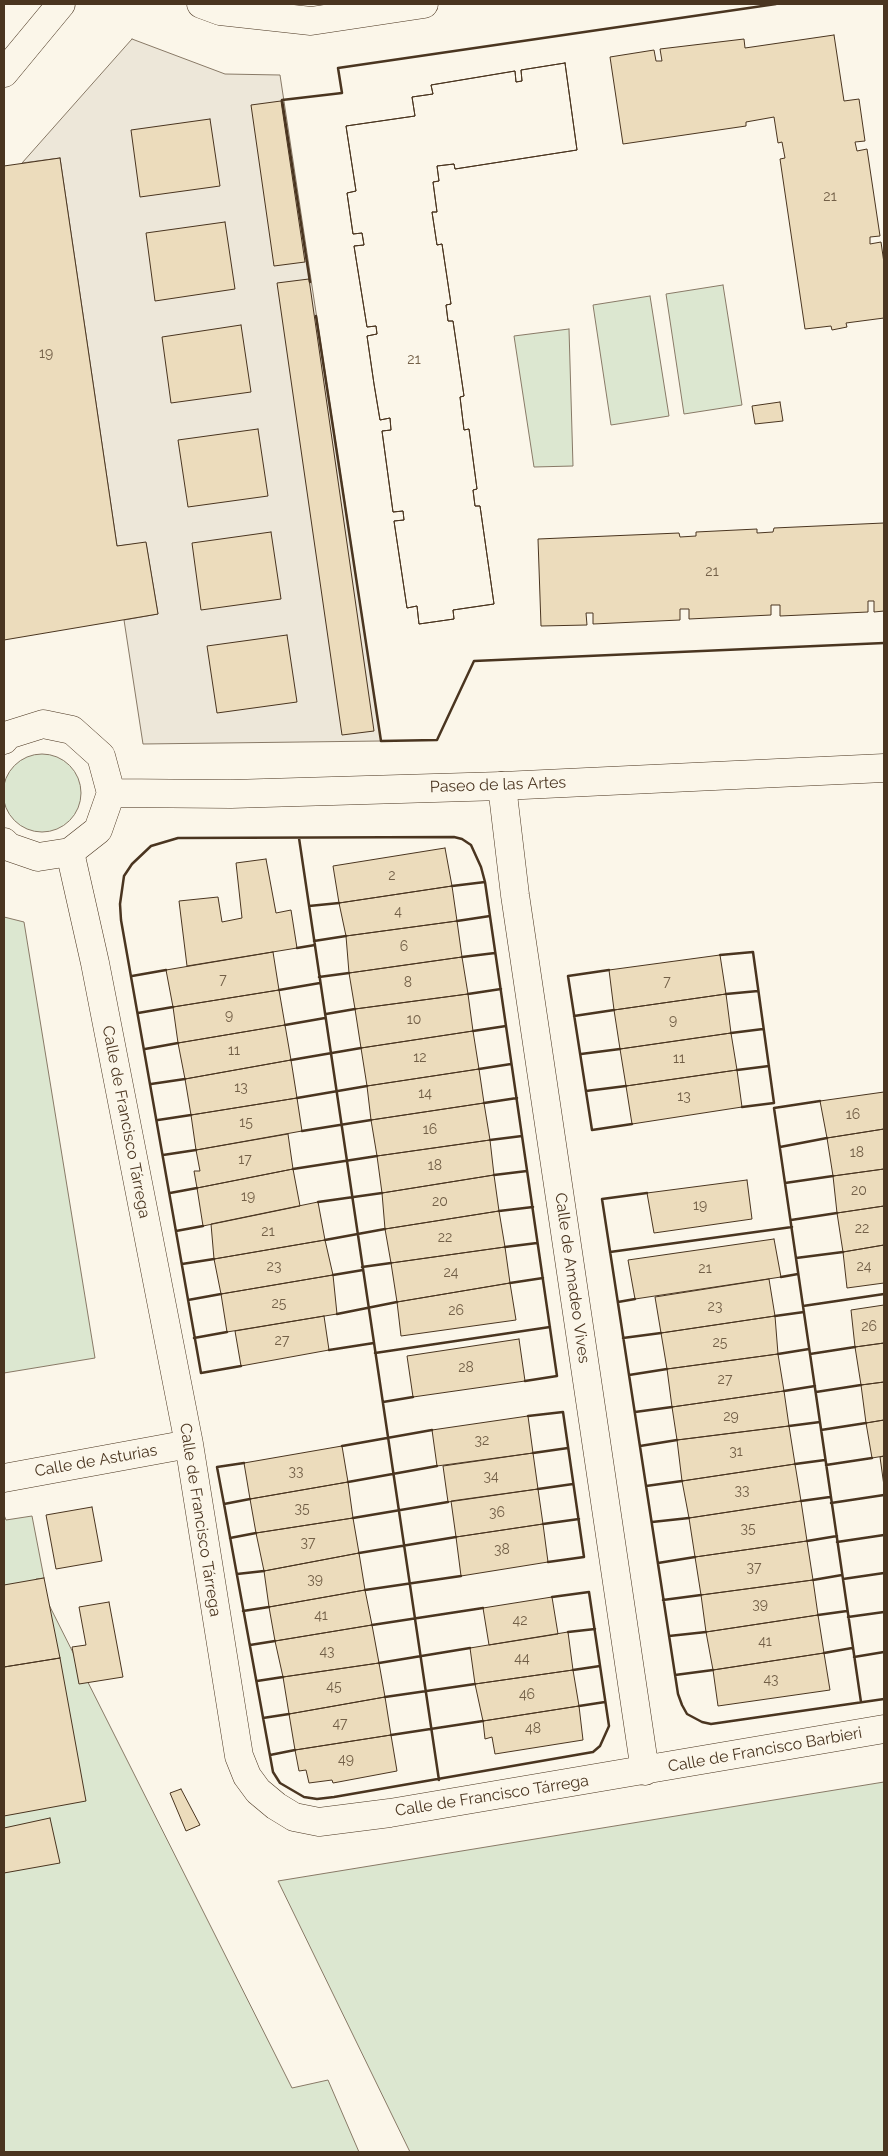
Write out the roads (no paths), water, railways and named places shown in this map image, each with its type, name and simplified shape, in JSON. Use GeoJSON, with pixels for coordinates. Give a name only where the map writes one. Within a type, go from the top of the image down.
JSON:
{"type":"FeatureCollection","features":[{"type":"Feature","properties":{"kind":"street"},"geometry":{"type":"LineString","coordinates":[[4,73],[60,4]]}},
{"type":"Feature","properties":{"kind":"street"},"geometry":{"type":"LineString","coordinates":[[201,4],[220,11],[311,21],[424,4]]}},
{"type":"Feature","properties":{"kind":"street"},"geometry":{"type":"LineString","coordinates":[[4,740],[8,735],[43,724],[72,730],[101,756],[111,793],[98,830],[70,852],[38,858],[9,848],[4,842]]}},
{"type":"Feature","properties":{"kind":"street","name":"Paseo de las Artes"},"geometry":{"type":"LineString","coordinates":[[111,793],[231,794],[502,786],[884,768]]}},
{"type":"Feature","properties":{"kind":"street","name":"Calle de Amadeo Vives"},"geometry":{"type":"LineString","coordinates":[[502,786],[515,895],[645,1771]]}},
{"type":"Feature","properties":{"kind":"street","name":"Calle de Francisco Tárrega"},"geometry":{"type":"LineString","coordinates":[[70,852],[95,963],[189,1444],[239,1756],[247,1776],[276,1806],[294,1817],[319,1822],[390,1814],[645,1771]]}},
{"type":"Feature","properties":{"kind":"street","name":"Calle de Asturias"},"geometry":{"type":"LineString","coordinates":[[4,1478],[189,1444]]}},
{"type":"Feature","properties":{"kind":"street","name":"Calle de Francisco Barbieri"},"geometry":{"type":"LineString","coordinates":[[645,1771],[884,1730]]}}]}
